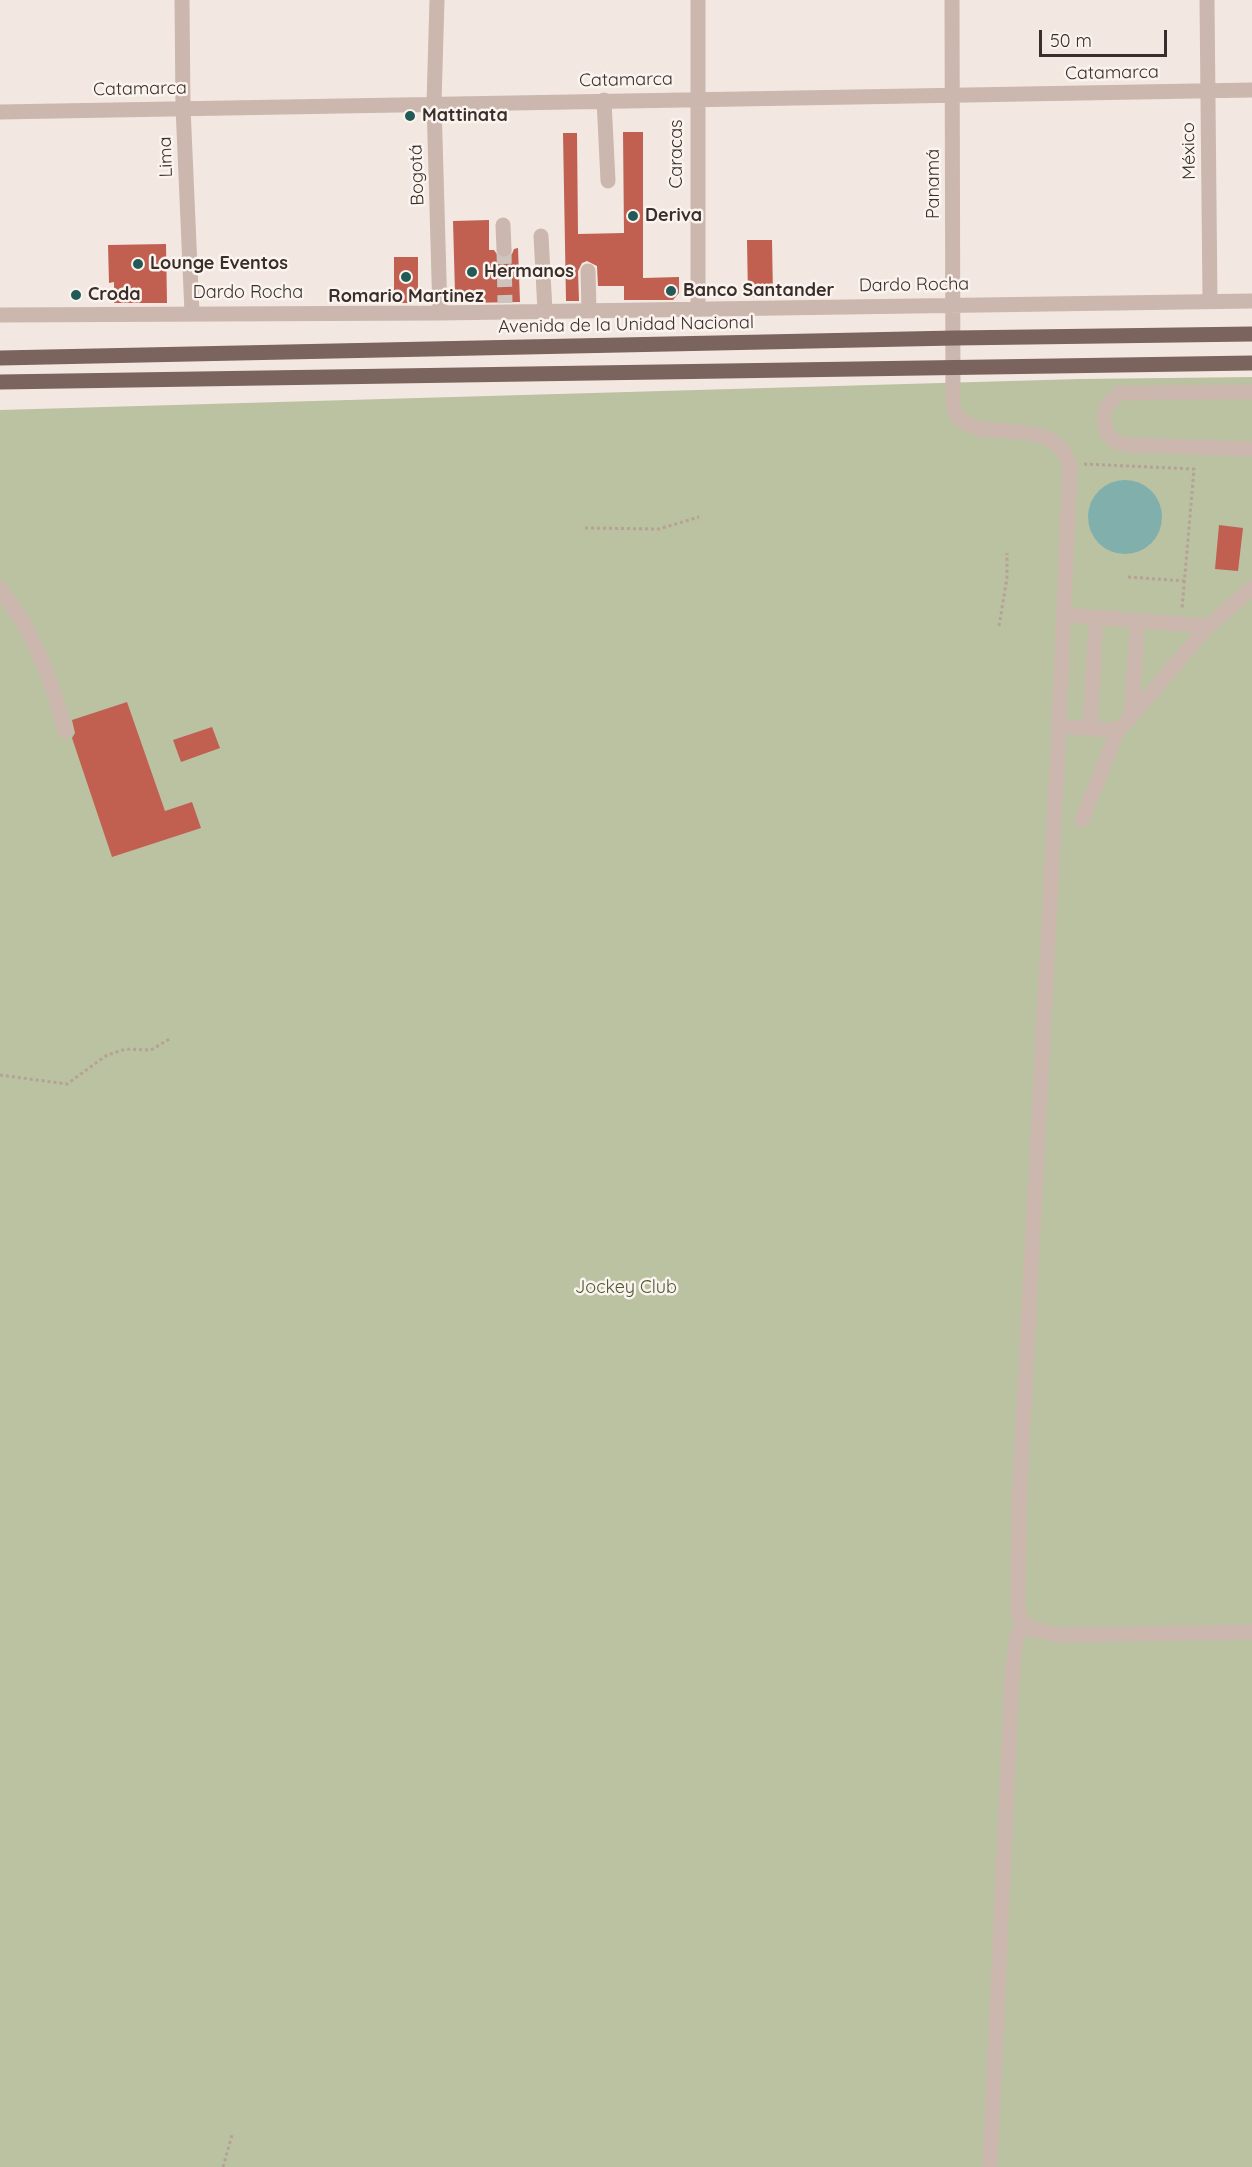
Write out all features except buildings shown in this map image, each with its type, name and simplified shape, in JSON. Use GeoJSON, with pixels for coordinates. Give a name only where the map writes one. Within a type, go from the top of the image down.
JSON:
{"type":"FeatureCollection","features":[{"type":"Feature","properties":{"kind":"main road","name":"Avenida de la Unidad Nacional"},"geometry":{"type":"LineString","coordinates":[[0,358],[1252,334]]}},
{"type":"Feature","properties":{"kind":"main road"},"geometry":{"type":"LineString","coordinates":[[0,382],[1252,363]]}},
{"type":"Feature","properties":{"kind":"street","name":"Lima"},"geometry":{"type":"LineString","coordinates":[[182,0],[183,107],[192,313]]}},
{"type":"Feature","properties":{"kind":"street","name":"Bogotá"},"geometry":{"type":"LineString","coordinates":[[437,0],[435,103],[441,313]]}},
{"type":"Feature","properties":{"kind":"street","name":"Caracas"},"geometry":{"type":"LineString","coordinates":[[698,0],[696,99],[698,307]]}},
{"type":"Feature","properties":{"kind":"street","name":"Panamá"},"geometry":{"type":"LineString","coordinates":[[952,0],[955,338],[953,407],[957,416],[964,422],[989,431],[1029,433],[1048,438],[1062,449],[1070,464]]}},
{"type":"Feature","properties":{"kind":"street","name":"México"},"geometry":{"type":"LineString","coordinates":[[1207,0],[1210,301]]}},
{"type":"Feature","properties":{"kind":"street","name":"Catamarca"},"geometry":{"type":"LineString","coordinates":[[0,112],[1252,90]]}},
{"type":"Feature","properties":{"kind":"street"},"geometry":{"type":"LineString","coordinates":[[604,100],[608,181]]}},
{"type":"Feature","properties":{"kind":"street"},"geometry":{"type":"LineString","coordinates":[[503,225],[504,249]]}},
{"type":"Feature","properties":{"kind":"street"},"geometry":{"type":"LineString","coordinates":[[541,236],[544,311]]}},
{"type":"Feature","properties":{"kind":"street"},"geometry":{"type":"LineString","coordinates":[[588,270],[589,310]]}},
{"type":"Feature","properties":{"kind":"street","name":"Dardo Rocha"},"geometry":{"type":"LineString","coordinates":[[0,315],[441,313],[505,307],[544,311],[954,303],[1252,301]]}},
{"type":"Feature","properties":{"kind":"street"},"geometry":{"type":"LineString","coordinates":[[1252,392],[1119,393],[1110,399],[1105,408],[1104,421],[1107,433],[1116,442],[1129,445],[1252,449]]}},
{"type":"Feature","properties":{"kind":"street"},"geometry":{"type":"LineString","coordinates":[[1070,464],[1065,615],[1019,1504],[1016,1592],[1018,1613],[1022,1622],[1035,1631],[1057,1635],[1252,1632]]}},
{"type":"Feature","properties":{"kind":"street"},"geometry":{"type":"LineString","coordinates":[[0,588],[25,626],[42,661],[65,731]]}},
{"type":"Feature","properties":{"kind":"street"},"geometry":{"type":"LineString","coordinates":[[1082,820],[1118,729],[1131,717],[1208,626],[1252,588]]}},
{"type":"Feature","properties":{"kind":"street"},"geometry":{"type":"LineString","coordinates":[[1065,615],[1208,626]]}},
{"type":"Feature","properties":{"kind":"street"},"geometry":{"type":"LineString","coordinates":[[1090,728],[1096,617]]}},
{"type":"Feature","properties":{"kind":"street"},"geometry":{"type":"LineString","coordinates":[[1131,717],[1138,620]]}},
{"type":"Feature","properties":{"kind":"street"},"geometry":{"type":"LineString","coordinates":[[1059,726],[1118,729]]}},
{"type":"Feature","properties":{"kind":"street"},"geometry":{"type":"LineString","coordinates":[[990,2167],[1012,1676],[1016,1641],[1022,1622]]}},
{"type":"Feature","properties":{"kind":"path"},"geometry":{"type":"LineString","coordinates":[[1070,464],[1194,469],[1181,623]]}},
{"type":"Feature","properties":{"kind":"path"},"geometry":{"type":"LineString","coordinates":[[585,528],[658,528],[699,517]]}},
{"type":"Feature","properties":{"kind":"path"},"geometry":{"type":"LineString","coordinates":[[999,626],[1007,578],[1006,553]]}},
{"type":"Feature","properties":{"kind":"path"},"geometry":{"type":"LineString","coordinates":[[1128,577],[1185,581]]}},
{"type":"Feature","properties":{"kind":"path"},"geometry":{"type":"LineString","coordinates":[[0,1075],[67,1084],[107,1055],[126,1049],[151,1050],[162,1046],[171,1038]]}},
{"type":"Feature","properties":{"kind":"path"},"geometry":{"type":"LineString","coordinates":[[224,2167],[232,2135]]}},
{"type":"Feature","properties":{"kind":"green space","name":"Jockey Club"},"geometry":{"type":"Polygon","coordinates":[[[1252,377],[1252,2167],[0,2167],[0,410],[1080,379],[1252,377]]]}},
{"type":"Feature","properties":{"kind":"water"},"geometry":{"type":"Polygon","coordinates":[[[1118,480],[1132,480],[1146,486],[1156,496],[1162,510],[1160,531],[1146,548],[1132,554],[1118,554],[1104,548],[1094,538],[1088,524],[1088,510],[1094,496],[1104,486],[1118,480]]]}},
{"type":"Feature","properties":{"kind":"tunnel"},"geometry":{"type":"LineString","coordinates":[[504,249],[505,303]]}},
{"type":"Feature","properties":{"kind":"place","name":"Mattinata"},"geometry":{"type":"Point","coordinates":[410,116]}},
{"type":"Feature","properties":{"kind":"place","name":"Deriva"},"geometry":{"type":"Point","coordinates":[633,216]}},
{"type":"Feature","properties":{"kind":"place","name":"Lounge Eventos"},"geometry":{"type":"Point","coordinates":[138,264]}},
{"type":"Feature","properties":{"kind":"place","name":"Hermanos"},"geometry":{"type":"Point","coordinates":[472,272]}},
{"type":"Feature","properties":{"kind":"place","name":"Romario Martinez"},"geometry":{"type":"Point","coordinates":[406,277]}},
{"type":"Feature","properties":{"kind":"place","name":"Banco Santander"},"geometry":{"type":"Point","coordinates":[671,291]}},
{"type":"Feature","properties":{"kind":"place","name":"Croda"},"geometry":{"type":"Point","coordinates":[76,295]}}]}
